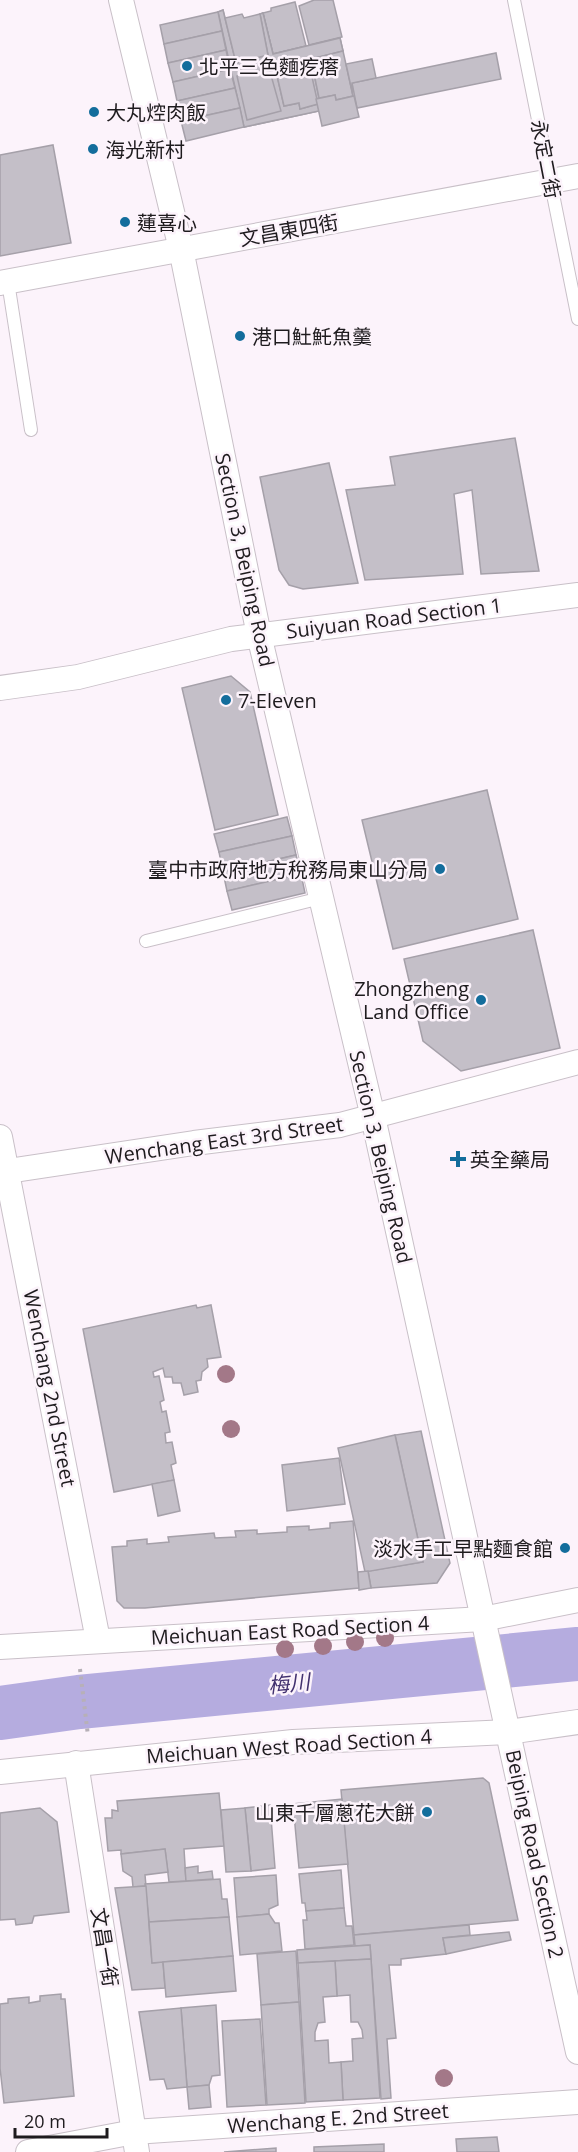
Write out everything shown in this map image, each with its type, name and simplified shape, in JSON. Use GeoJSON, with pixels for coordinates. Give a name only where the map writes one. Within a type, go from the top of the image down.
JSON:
{"type":"FeatureCollection","features":[{"type":"Feature","properties":{"kind":"street","name":"Section 3, Beiping Road"},"geometry":{"type":"LineString","coordinates":[[121,0],[181,249],[260,635],[373,1117],[490,1646]]}},
{"type":"Feature","properties":{"kind":"street","name":"文昌東四街"},"geometry":{"type":"LineString","coordinates":[[4,283],[578,177]]}},
{"type":"Feature","properties":{"kind":"street","name":"Suiyuan Road Section 1"},"geometry":{"type":"LineString","coordinates":[[0,688],[78,677],[231,639],[578,595]]}},
{"type":"Feature","properties":{"kind":"street","name":"Wenchang East 3rd Street"},"geometry":{"type":"LineString","coordinates":[[8,1171],[194,1143],[340,1125],[578,1062]]}},
{"type":"Feature","properties":{"kind":"street","name":"Wenchang 2nd Street"},"geometry":{"type":"LineString","coordinates":[[0,1137],[8,1171],[86,1641]]}},
{"type":"Feature","properties":{"kind":"street","name":"Meichuan East Road Section 4"},"geometry":{"type":"LineString","coordinates":[[0,1647],[483,1619],[578,1600]]}},
{"type":"Feature","properties":{"kind":"street","name":"Beiping Road Section 2"},"geometry":{"type":"LineString","coordinates":[[490,1646],[578,2052]]}},
{"type":"Feature","properties":{"kind":"street","name":"Meichuan West Road Section 4"},"geometry":{"type":"LineString","coordinates":[[0,1772],[293,1742],[508,1732],[578,1722]]}},
{"type":"Feature","properties":{"kind":"street","name":"文昌一街"},"geometry":{"type":"LineString","coordinates":[[76,1763],[135,2142]]}},
{"type":"Feature","properties":{"kind":"street","name":"Wenchang E. 2nd Street"},"geometry":{"type":"LineString","coordinates":[[28,2152],[578,2102]]}},
{"type":"Feature","properties":{"kind":"lane","name":"永定二街"},"geometry":{"type":"LineString","coordinates":[[514,0],[578,318]]}},
{"type":"Feature","properties":{"kind":"lane"},"geometry":{"type":"LineString","coordinates":[[4,283],[31,430]]}},
{"type":"Feature","properties":{"kind":"lane"},"geometry":{"type":"LineString","coordinates":[[146,941],[321,898]]}},
{"type":"Feature","properties":{"kind":"path"},"geometry":{"type":"LineString","coordinates":[[86,1641],[88,1738],[94,1742]]}},
{"type":"Feature","properties":{"kind":"building"},"geometry":{"type":"Polygon","coordinates":[[[314,0],[333,0],[342,37],[309,45],[299,6],[314,0]]]}},
{"type":"Feature","properties":{"kind":"building"},"geometry":{"type":"Polygon","coordinates":[[[295,2],[306,46],[273,54],[263,13],[271,11],[271,8],[295,2]]]}},
{"type":"Feature","properties":{"kind":"building"},"geometry":{"type":"Polygon","coordinates":[[[223,10],[236,63],[268,55],[260,14],[263,13],[273,54],[340,38],[343,51],[311,59],[319,98],[316,99],[308,59],[275,67],[284,106],[299,103],[300,109],[318,104],[319,111],[244,127],[218,12],[223,10]],[[269,68],[237,76],[247,120],[281,111],[269,68]]]}},
{"type":"Feature","properties":{"kind":"building"},"geometry":{"type":"Polygon","coordinates":[[[223,10],[236,63],[268,55],[260,14],[263,13],[273,54],[340,38],[343,51],[311,59],[319,98],[316,99],[308,59],[275,67],[284,106],[299,103],[300,109],[318,104],[319,111],[244,127],[218,12],[223,10]]]}},
{"type":"Feature","properties":{"kind":"building"},"geometry":{"type":"Polygon","coordinates":[[[218,12],[222,31],[164,44],[160,25],[218,12]]]}},
{"type":"Feature","properties":{"kind":"building"},"geometry":{"type":"Polygon","coordinates":[[[242,14],[244,18],[260,14],[268,55],[236,63],[225,18],[242,14]]]}},
{"type":"Feature","properties":{"kind":"building"},"geometry":{"type":"Polygon","coordinates":[[[222,31],[226,50],[168,63],[164,44],[222,31]]]}},
{"type":"Feature","properties":{"kind":"building"},"geometry":{"type":"Polygon","coordinates":[[[226,50],[230,69],[173,82],[168,63],[226,50]]]}},
{"type":"Feature","properties":{"kind":"building"},"geometry":{"type":"Polygon","coordinates":[[[343,51],[353,96],[336,100],[335,95],[319,98],[311,59],[343,51]]]}},
{"type":"Feature","properties":{"kind":"building"},"geometry":{"type":"Polygon","coordinates":[[[496,53],[501,79],[357,108],[352,83],[496,53]]]}},
{"type":"Feature","properties":{"kind":"building"},"geometry":{"type":"Polygon","coordinates":[[[308,59],[318,104],[300,109],[299,103],[284,106],[275,67],[308,59]]]}},
{"type":"Feature","properties":{"kind":"building"},"geometry":{"type":"Polygon","coordinates":[[[372,59],[376,78],[352,83],[353,96],[346,64],[372,59]]]}},
{"type":"Feature","properties":{"kind":"building"},"geometry":{"type":"Polygon","coordinates":[[[269,68],[281,111],[247,120],[237,76],[269,68]]]}},
{"type":"Feature","properties":{"kind":"building"},"geometry":{"type":"Polygon","coordinates":[[[230,69],[235,88],[177,101],[173,82],[230,69]]]}},
{"type":"Feature","properties":{"kind":"building"},"geometry":{"type":"Polygon","coordinates":[[[235,88],[240,108],[181,121],[177,101],[235,88]]]}},
{"type":"Feature","properties":{"kind":"building"},"geometry":{"type":"Polygon","coordinates":[[[335,95],[336,100],[354,96],[359,117],[322,126],[316,99],[335,95]]]}},
{"type":"Feature","properties":{"kind":"building"},"geometry":{"type":"Polygon","coordinates":[[[240,108],[244,127],[186,141],[181,121],[240,108]]]}},
{"type":"Feature","properties":{"kind":"building"},"geometry":{"type":"Polygon","coordinates":[[[53,145],[71,243],[0,256],[0,155],[53,145]]]}},
{"type":"Feature","properties":{"kind":"building"},"geometry":{"type":"Polygon","coordinates":[[[515,438],[539,571],[481,574],[472,490],[454,494],[463,574],[365,580],[346,490],[395,485],[390,457],[515,438]]]}},
{"type":"Feature","properties":{"kind":"building"},"geometry":{"type":"Polygon","coordinates":[[[329,463],[358,583],[303,589],[289,585],[279,570],[260,477],[329,463]]]}},
{"type":"Feature","properties":{"kind":"building"},"geometry":{"type":"Polygon","coordinates":[[[231,676],[250,692],[278,815],[215,830],[182,688],[231,676]]]}},
{"type":"Feature","properties":{"kind":"building","name":"臺中市政府地方稅務局東山分局"},"geometry":{"type":"Polygon","coordinates":[[[487,790],[518,919],[393,949],[362,820],[487,790]]]}},
{"type":"Feature","properties":{"kind":"building"},"geometry":{"type":"Polygon","coordinates":[[[287,817],[292,836],[219,852],[214,834],[287,817]]]}},
{"type":"Feature","properties":{"kind":"building"},"geometry":{"type":"Polygon","coordinates":[[[292,836],[296,855],[223,872],[219,852],[292,836]]]}},
{"type":"Feature","properties":{"kind":"building"},"geometry":{"type":"Polygon","coordinates":[[[296,855],[301,874],[227,891],[223,872],[296,855]]]}},
{"type":"Feature","properties":{"kind":"building"},"geometry":{"type":"Polygon","coordinates":[[[301,874],[305,893],[232,910],[227,891],[301,874]]]}},
{"type":"Feature","properties":{"kind":"building","name":"Zhongzheng Land Office"},"geometry":{"type":"Polygon","coordinates":[[[533,930],[560,1048],[461,1071],[423,1041],[404,959],[533,930]]]}},
{"type":"Feature","properties":{"kind":"building"},"geometry":{"type":"Polygon","coordinates":[[[196,1305],[197,1308],[211,1305],[221,1357],[207,1359],[208,1367],[202,1372],[201,1380],[196,1381],[198,1392],[184,1395],[181,1383],[173,1383],[172,1377],[165,1377],[163,1368],[153,1372],[154,1377],[159,1376],[164,1400],[160,1402],[162,1412],[166,1411],[170,1432],[165,1433],[166,1443],[172,1442],[176,1463],[171,1465],[174,1480],[114,1492],[83,1329],[196,1305]]]}},
{"type":"Feature","properties":{"kind":"building"},"geometry":{"type":"Polygon","coordinates":[[[421,1431],[450,1563],[437,1583],[371,1588],[368,1571],[423,1562],[395,1435],[421,1431]]]}},
{"type":"Feature","properties":{"kind":"building"},"geometry":{"type":"Polygon","coordinates":[[[395,1435],[423,1562],[365,1572],[338,1448],[395,1435]]]}},
{"type":"Feature","properties":{"kind":"building"},"geometry":{"type":"Polygon","coordinates":[[[339,1458],[345,1504],[287,1511],[282,1465],[339,1458]]]}},
{"type":"Feature","properties":{"kind":"building"},"geometry":{"type":"Polygon","coordinates":[[[174,1480],[180,1511],[158,1516],[152,1484],[174,1480]]]}},
{"type":"Feature","properties":{"kind":"building"},"geometry":{"type":"Polygon","coordinates":[[[353,1521],[359,1588],[145,1608],[124,1608],[117,1601],[112,1547],[127,1546],[127,1541],[147,1539],[147,1544],[169,1542],[168,1537],[214,1533],[215,1538],[236,1537],[235,1531],[257,1530],[257,1534],[287,1532],[287,1527],[309,1526],[309,1530],[330,1528],[330,1523],[353,1521]]]}},
{"type":"Feature","properties":{"kind":"building"},"geometry":{"type":"Polygon","coordinates":[[[368,1571],[371,1588],[359,1590],[358,1572],[368,1571]]]}},
{"type":"Feature","properties":{"kind":"building"},"geometry":{"type":"Polygon","coordinates":[[[483,1778],[489,1783],[518,1920],[354,1935],[341,1790],[483,1778]]]}},
{"type":"Feature","properties":{"kind":"building"},"geometry":{"type":"Polygon","coordinates":[[[219,1793],[224,1846],[184,1849],[186,1881],[169,1882],[165,1849],[121,1854],[121,1850],[108,1851],[105,1818],[112,1818],[112,1810],[118,1811],[117,1801],[219,1793]]]}},
{"type":"Feature","properties":{"kind":"building"},"geometry":{"type":"Polygon","coordinates":[[[342,1799],[348,1864],[299,1868],[293,1804],[342,1799]]]}},
{"type":"Feature","properties":{"kind":"building"},"geometry":{"type":"Polygon","coordinates":[[[270,1805],[275,1868],[251,1871],[245,1808],[270,1805]]]}},
{"type":"Feature","properties":{"kind":"building"},"geometry":{"type":"Polygon","coordinates":[[[40,1808],[57,1822],[69,1912],[34,1916],[32,1923],[16,1925],[15,1919],[0,1920],[0,1813],[40,1808]]]}},
{"type":"Feature","properties":{"kind":"building"},"geometry":{"type":"Polygon","coordinates":[[[245,1808],[251,1871],[226,1872],[221,1810],[245,1808]]]}},
{"type":"Feature","properties":{"kind":"building"},"geometry":{"type":"Polygon","coordinates":[[[165,1849],[168,1872],[145,1875],[146,1886],[133,1887],[132,1877],[123,1871],[121,1854],[165,1849]]]}},
{"type":"Feature","properties":{"kind":"building"},"geometry":{"type":"Polygon","coordinates":[[[198,1866],[198,1873],[212,1871],[213,1879],[186,1881],[185,1868],[198,1866]]]}},
{"type":"Feature","properties":{"kind":"building"},"geometry":{"type":"Polygon","coordinates":[[[341,1870],[344,1908],[306,1911],[305,1903],[302,1903],[299,1874],[341,1870]]]}},
{"type":"Feature","properties":{"kind":"building"},"geometry":{"type":"Polygon","coordinates":[[[276,1875],[278,1905],[269,1909],[269,1914],[237,1917],[234,1878],[276,1875]]]}},
{"type":"Feature","properties":{"kind":"building"},"geometry":{"type":"Polygon","coordinates":[[[220,1879],[222,1899],[227,1899],[229,1917],[149,1922],[145,1884],[220,1879]]]}},
{"type":"Feature","properties":{"kind":"building"},"geometry":{"type":"Polygon","coordinates":[[[146,1886],[152,1963],[163,1962],[165,1988],[132,1990],[115,1888],[146,1886]]]}},
{"type":"Feature","properties":{"kind":"building"},"geometry":{"type":"Polygon","coordinates":[[[344,1908],[346,1926],[352,1926],[354,1945],[305,1949],[303,1920],[307,1920],[306,1911],[344,1908]]]}},
{"type":"Feature","properties":{"kind":"building"},"geometry":{"type":"Polygon","coordinates":[[[269,1914],[275,1923],[279,1923],[282,1951],[240,1955],[237,1917],[269,1914]]]}},
{"type":"Feature","properties":{"kind":"building"},"geometry":{"type":"Polygon","coordinates":[[[229,1917],[233,1956],[152,1963],[149,1922],[229,1917]]]}},
{"type":"Feature","properties":{"kind":"building"},"geometry":{"type":"Polygon","coordinates":[[[469,1925],[470,1935],[443,1938],[446,1954],[401,1959],[401,1965],[389,1965],[396,2038],[387,2039],[391,2098],[381,2099],[370,1945],[355,1946],[354,1935],[469,1925]]]}},
{"type":"Feature","properties":{"kind":"building"},"geometry":{"type":"Polygon","coordinates":[[[509,1932],[511,1940],[446,1954],[443,1938],[509,1932]]]}},
{"type":"Feature","properties":{"kind":"building"},"geometry":{"type":"Polygon","coordinates":[[[370,1945],[371,1959],[298,1963],[297,1950],[370,1945]]]}},
{"type":"Feature","properties":{"kind":"building"},"geometry":{"type":"Polygon","coordinates":[[[296,1951],[299,2002],[261,2005],[257,1954],[296,1951]]]}},
{"type":"Feature","properties":{"kind":"building"},"geometry":{"type":"Polygon","coordinates":[[[233,1956],[236,1991],[166,1997],[163,1962],[233,1956]]]}},
{"type":"Feature","properties":{"kind":"building"},"geometry":{"type":"Polygon","coordinates":[[[371,1959],[380,2098],[343,2100],[341,2062],[353,2061],[352,2039],[363,2038],[358,2022],[351,2022],[350,1995],[337,1996],[335,1961],[371,1959]]]}},
{"type":"Feature","properties":{"kind":"building"},"geometry":{"type":"Polygon","coordinates":[[[335,1961],[337,1996],[323,1997],[325,2022],[318,2023],[315,2041],[328,2040],[329,2063],[341,2062],[343,2100],[306,2102],[298,1963],[335,1961]]]}},
{"type":"Feature","properties":{"kind":"building"},"geometry":{"type":"Polygon","coordinates":[[[61,1994],[61,1999],[65,1999],[74,2096],[4,2103],[0,2068],[0,2004],[8,2003],[8,1999],[29,1997],[29,2003],[40,2001],[40,1996],[61,1994]]]}},
{"type":"Feature","properties":{"kind":"building"},"geometry":{"type":"Polygon","coordinates":[[[299,2002],[305,2103],[267,2105],[261,2005],[299,2002]]]}},
{"type":"Feature","properties":{"kind":"building"},"geometry":{"type":"Polygon","coordinates":[[[216,2005],[220,2075],[212,2076],[209,2085],[187,2087],[181,2008],[216,2005]]]}},
{"type":"Feature","properties":{"kind":"building"},"geometry":{"type":"Polygon","coordinates":[[[181,2008],[187,2087],[167,2089],[164,2079],[150,2080],[139,2012],[181,2008]]]}},
{"type":"Feature","properties":{"kind":"building"},"geometry":{"type":"Polygon","coordinates":[[[260,2019],[266,2105],[227,2107],[222,2021],[260,2019]]]}},
{"type":"Feature","properties":{"kind":"building"},"geometry":{"type":"Polygon","coordinates":[[[209,2085],[211,2107],[189,2109],[187,2087],[209,2085]]]}},
{"type":"Feature","properties":{"kind":"building"},"geometry":{"type":"Polygon","coordinates":[[[497,2137],[499,2152],[457,2152],[456,2139],[497,2137]]]}},
{"type":"Feature","properties":{"kind":"building"},"geometry":{"type":"Polygon","coordinates":[[[384,2144],[384,2152],[314,2152],[314,2147],[384,2144]]]}},
{"type":"Feature","properties":{"kind":"building"},"geometry":{"type":"Polygon","coordinates":[[[276,2148],[276,2152],[224,2152],[276,2148]]]}},
{"type":"Feature","properties":{"kind":"waterway","name":"梅川"},"geometry":{"type":"LineString","coordinates":[[0,1713],[79,1702],[578,1654]]}},
{"type":"Feature","properties":{"kind":"place","name":"北平三色麵疙瘩"},"geometry":{"type":"Point","coordinates":[187,66]}},
{"type":"Feature","properties":{"kind":"place","name":"大丸焢肉飯"},"geometry":{"type":"Point","coordinates":[94,112]}},
{"type":"Feature","properties":{"kind":"place","name":"海光新村"},"geometry":{"type":"Point","coordinates":[93,149]}},
{"type":"Feature","properties":{"kind":"place","name":"蓮喜心"},"geometry":{"type":"Point","coordinates":[125,222]}},
{"type":"Feature","properties":{"kind":"place","name":"港口𩵚魠魚羹"},"geometry":{"type":"Point","coordinates":[240,336]}},
{"type":"Feature","properties":{"kind":"place","name":"7-Eleven"},"geometry":{"type":"Point","coordinates":[226,700]}},
{"type":"Feature","properties":{"kind":"place","name":"臺中市政府地方稅務局東山分局"},"geometry":{"type":"Point","coordinates":[440,869]}},
{"type":"Feature","properties":{"kind":"place","name":"Zhongzheng Land Office"},"geometry":{"type":"Point","coordinates":[481,1000]}},
{"type":"Feature","properties":{"kind":"place","name":"英全藥局"},"geometry":{"type":"Point","coordinates":[458,1159]}},
{"type":"Feature","properties":{"kind":"place","name":"淡水手工早點麵食館"},"geometry":{"type":"Point","coordinates":[565,1548]}},
{"type":"Feature","properties":{"kind":"place","name":"山東千層蔥花大餅"},"geometry":{"type":"Point","coordinates":[427,1812]}}]}
